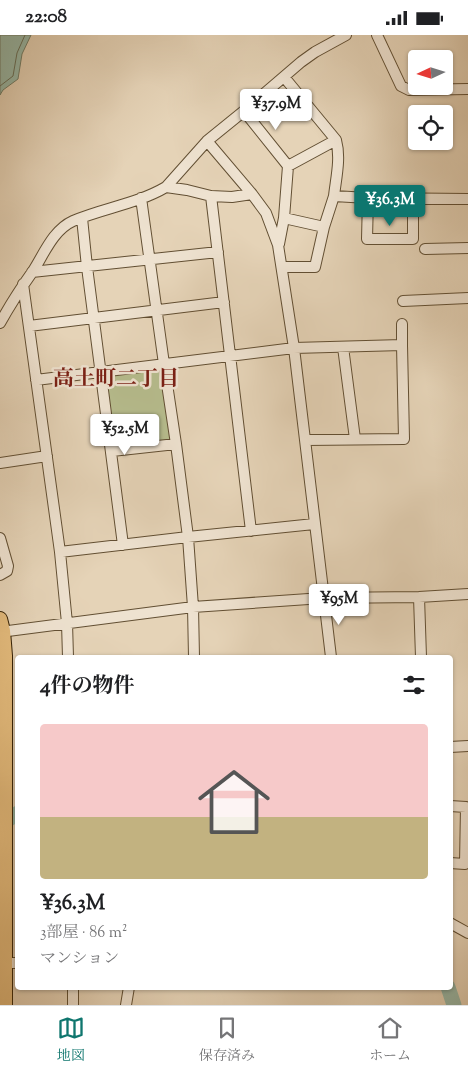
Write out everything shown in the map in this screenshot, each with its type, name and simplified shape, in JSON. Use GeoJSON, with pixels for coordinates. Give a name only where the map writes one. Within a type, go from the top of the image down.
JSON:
{"type":"FeatureCollection","features":[{"type":"Feature","properties":{"kind":"main road"},"geometry":{"type":"LineString","coordinates":[[1,627],[5,656],[3,795],[11,963],[4,1005]]}},
{"type":"Feature","properties":{"kind":"street"},"geometry":{"type":"LineString","coordinates":[[0,323],[23,284],[62,228],[72,221],[141,198],[166,187],[207,141],[301,62],[346,35]]}},
{"type":"Feature","properties":{"kind":"street"},"geometry":{"type":"LineString","coordinates":[[377,35],[401,87],[408,89],[468,89]]}},
{"type":"Feature","properties":{"kind":"street"},"geometry":{"type":"LineString","coordinates":[[282,267],[316,267],[324,227],[334,196],[338,160],[336,139],[284,77]]}},
{"type":"Feature","properties":{"kind":"street"},"geometry":{"type":"LineString","coordinates":[[244,111],[288,166],[284,218],[278,245]]}},
{"type":"Feature","properties":{"kind":"street"},"geometry":{"type":"LineString","coordinates":[[288,166],[336,139]]}},
{"type":"Feature","properties":{"kind":"street"},"geometry":{"type":"LineString","coordinates":[[207,141],[266,213],[278,245],[294,348],[331,655]]}},
{"type":"Feature","properties":{"kind":"street"},"geometry":{"type":"LineString","coordinates":[[166,187],[211,196],[232,197],[252,194]]}},
{"type":"Feature","properties":{"kind":"street"},"geometry":{"type":"LineString","coordinates":[[211,196],[251,531]]}},
{"type":"Feature","properties":{"kind":"street"},"geometry":{"type":"LineString","coordinates":[[334,196],[368,199],[468,199]]}},
{"type":"Feature","properties":{"kind":"street"},"geometry":{"type":"LineString","coordinates":[[141,198],[188,537],[194,655]]}},
{"type":"Feature","properties":{"kind":"street"},"geometry":{"type":"LineString","coordinates":[[368,199],[367,239],[413,239],[413,199]]}},
{"type":"Feature","properties":{"kind":"street"},"geometry":{"type":"LineString","coordinates":[[82,218],[93,319],[123,545]]}},
{"type":"Feature","properties":{"kind":"street"},"geometry":{"type":"LineString","coordinates":[[284,218],[324,227]]}},
{"type":"Feature","properties":{"kind":"street"},"geometry":{"type":"LineString","coordinates":[[425,249],[468,248]]}},
{"type":"Feature","properties":{"kind":"street"},"geometry":{"type":"LineString","coordinates":[[32,273],[218,252]]}},
{"type":"Feature","properties":{"kind":"street"},"geometry":{"type":"LineString","coordinates":[[23,284],[60,552],[67,623],[68,655]]}},
{"type":"Feature","properties":{"kind":"street"},"geometry":{"type":"LineString","coordinates":[[403,301],[468,298]]}},
{"type":"Feature","properties":{"kind":"street"},"geometry":{"type":"LineString","coordinates":[[29,326],[224,302]]}},
{"type":"Feature","properties":{"kind":"street"},"geometry":{"type":"LineString","coordinates":[[305,440],[404,439],[402,324]]}},
{"type":"Feature","properties":{"kind":"street"},"geometry":{"type":"LineString","coordinates":[[36,380],[294,348],[402,345]]}},
{"type":"Feature","properties":{"kind":"street"},"geometry":{"type":"LineString","coordinates":[[343,347],[355,439]]}},
{"type":"Feature","properties":{"kind":"street"},"geometry":{"type":"LineString","coordinates":[[112,451],[176,444]]}},
{"type":"Feature","properties":{"kind":"street"},"geometry":{"type":"LineString","coordinates":[[0,463],[47,456]]}},
{"type":"Feature","properties":{"kind":"street"},"geometry":{"type":"LineString","coordinates":[[60,552],[314,524]]}},
{"type":"Feature","properties":{"kind":"street"},"geometry":{"type":"LineString","coordinates":[[0,538],[8,566],[7,571],[0,575]]}},
{"type":"Feature","properties":{"kind":"street"},"geometry":{"type":"LineString","coordinates":[[1,627],[67,623],[193,607],[323,598],[419,597],[468,594]]}},
{"type":"Feature","properties":{"kind":"street"},"geometry":{"type":"LineString","coordinates":[[419,597],[421,655]]}},
{"type":"Feature","properties":{"kind":"street"},"geometry":{"type":"LineString","coordinates":[[453,747],[468,746]]}},
{"type":"Feature","properties":{"kind":"street"},"geometry":{"type":"LineString","coordinates":[[453,807],[466,807],[467,832],[465,864],[453,863]]}},
{"type":"Feature","properties":{"kind":"street"},"geometry":{"type":"LineString","coordinates":[[453,923],[468,933]]}},
{"type":"Feature","properties":{"kind":"street"},"geometry":{"type":"LineString","coordinates":[[73,990],[73,1005]]}},
{"type":"Feature","properties":{"kind":"street"},"geometry":{"type":"LineString","coordinates":[[126,1005],[128,990]]}},
{"type":"Feature","properties":{"kind":"shaded area"},"geometry":{"type":"Polygon","coordinates":[[[164,367],[172,441],[115,447],[106,375],[164,367]]]}},
{"type":"Feature","properties":{"kind":"water"},"geometry":{"type":"Polygon","coordinates":[[[0,35],[31,35],[22,54],[18,79],[3,90],[0,95],[0,35]]]}},
{"type":"Feature","properties":{"kind":"waterway"},"geometry":{"type":"LineString","coordinates":[[0,825],[15,815]]}},
{"type":"Feature","properties":{"kind":"waterway"},"geometry":{"type":"LineString","coordinates":[[449,990],[454,1005]]}},
{"type":"Feature","properties":{"kind":"district","name":"高土町二丁目"},"geometry":{"type":"Point","coordinates":[116,380]}}]}
